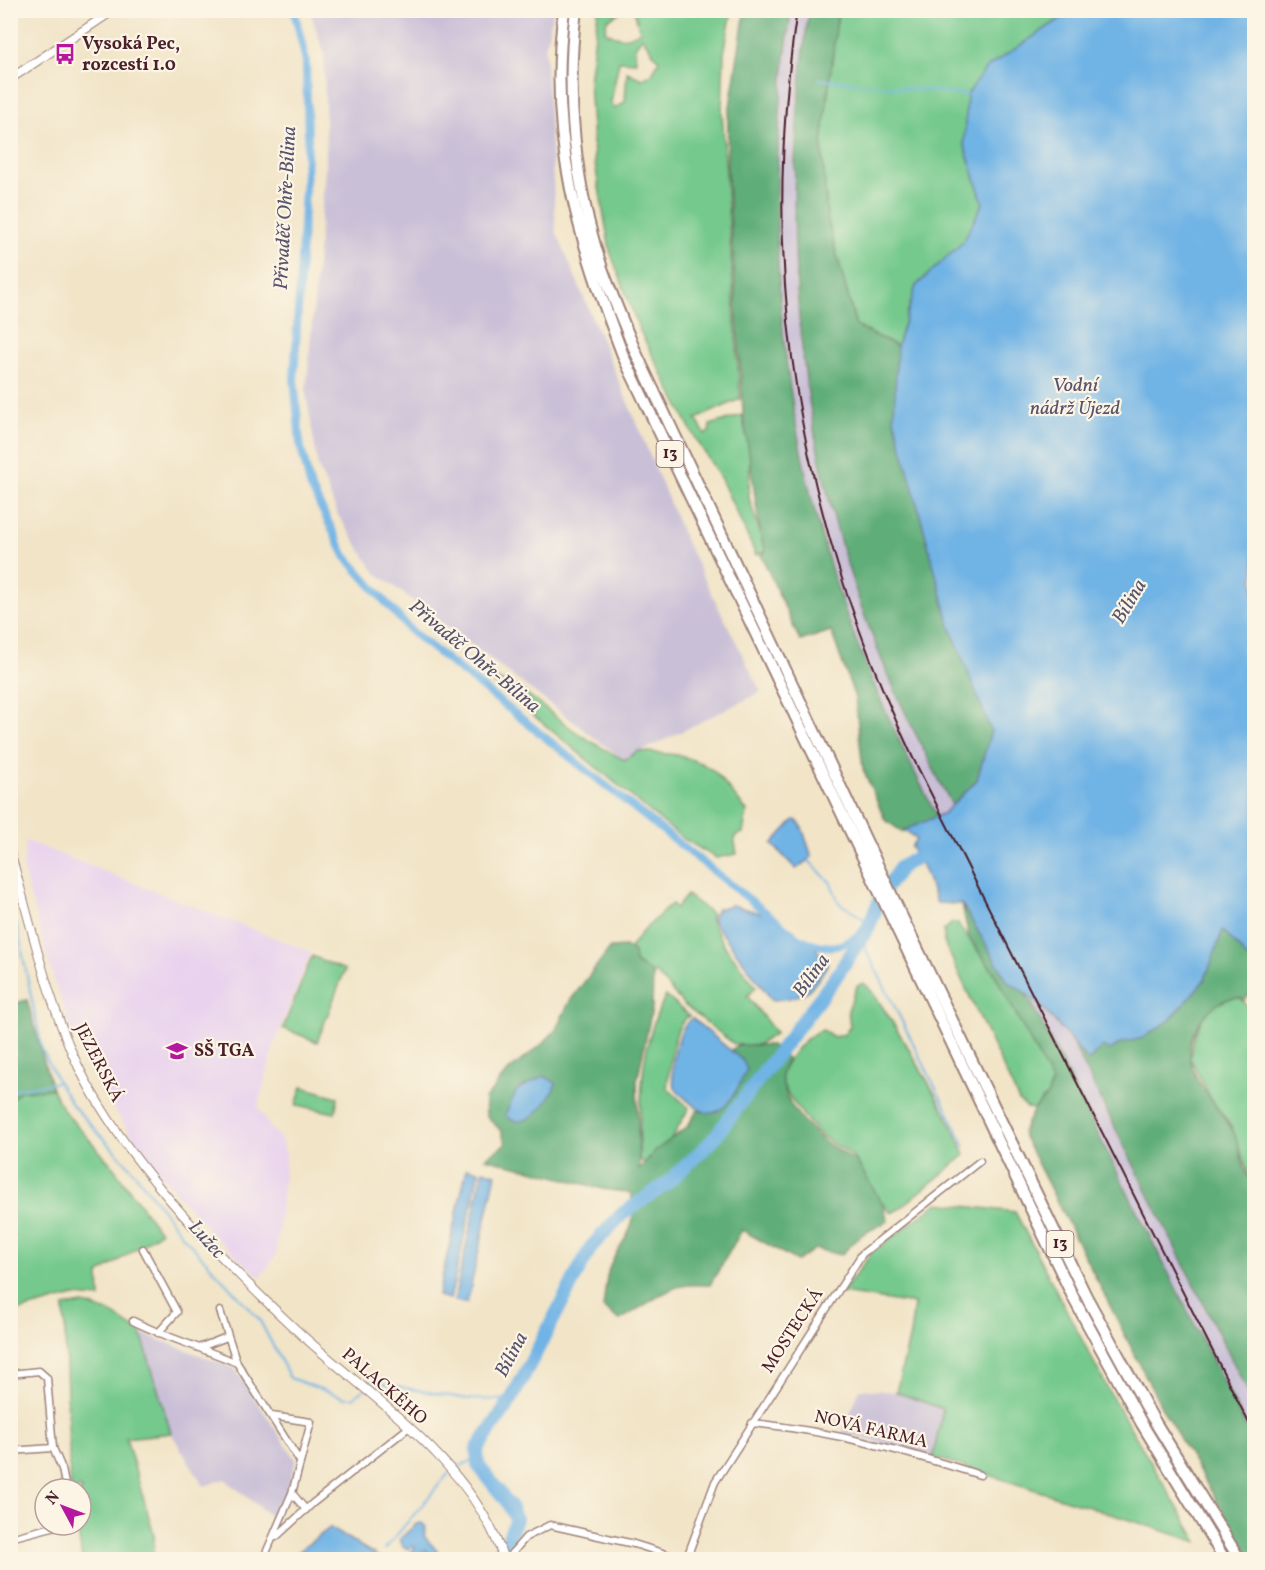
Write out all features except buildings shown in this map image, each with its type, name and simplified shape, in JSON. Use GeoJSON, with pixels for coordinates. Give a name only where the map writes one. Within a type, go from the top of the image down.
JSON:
{"type":"FeatureCollection","features":[{"type":"Feature","properties":{"kind":"highway","name":"13"},"geometry":{"type":"LineString","coordinates":[[564,10],[559,67],[561,128],[572,197],[591,273],[629,369],[899,937],[1100,1350],[1225,1560]]}},
{"type":"Feature","properties":{"kind":"highway","name":"13"},"geometry":{"type":"LineString","coordinates":[[576,10],[572,68],[574,129],[582,186],[602,267],[641,363],[902,917],[1091,1306],[1152,1417],[1240,1560]]}},
{"type":"Feature","properties":{"kind":"street"},"geometry":{"type":"LineString","coordinates":[[10,79],[114,10]]}},
{"type":"Feature","properties":{"kind":"street","name":"JEZERSKÁ"},"geometry":{"type":"LineString","coordinates":[[10,852],[65,1035],[91,1089],[138,1158],[221,1254]]}},
{"type":"Feature","properties":{"kind":"street","name":"MOSTECKÁ"},"geometry":{"type":"LineString","coordinates":[[686,1560],[715,1482],[862,1254],[980,1161]]}},
{"type":"Feature","properties":{"kind":"street"},"geometry":{"type":"LineString","coordinates":[[144,1249],[177,1312],[158,1333]]}},
{"type":"Feature","properties":{"kind":"street","name":"PALACKÉHO"},"geometry":{"type":"LineString","coordinates":[[221,1254],[291,1325],[452,1470],[481,1509],[505,1560]]}},
{"type":"Feature","properties":{"kind":"street"},"geometry":{"type":"LineString","coordinates":[[220,1311],[237,1363],[299,1460]]}},
{"type":"Feature","properties":{"kind":"street"},"geometry":{"type":"LineString","coordinates":[[133,1320],[158,1333],[200,1347],[237,1363]]}},
{"type":"Feature","properties":{"kind":"street"},"geometry":{"type":"LineString","coordinates":[[200,1347],[227,1337]]}},
{"type":"Feature","properties":{"kind":"street"},"geometry":{"type":"LineString","coordinates":[[10,1374],[39,1371],[47,1377],[53,1448],[64,1477]]}},
{"type":"Feature","properties":{"kind":"street"},"geometry":{"type":"LineString","coordinates":[[263,1560],[292,1493],[311,1422],[272,1416]]}},
{"type":"Feature","properties":{"kind":"street","name":"NOVÁ FARMA"},"geometry":{"type":"LineString","coordinates":[[753,1423],[852,1438],[892,1447],[980,1475]]}},
{"type":"Feature","properties":{"kind":"street"},"geometry":{"type":"LineString","coordinates":[[274,1539],[306,1510],[408,1428]]}},
{"type":"Feature","properties":{"kind":"street"},"geometry":{"type":"LineString","coordinates":[[10,1451],[53,1448]]}},
{"type":"Feature","properties":{"kind":"street"},"geometry":{"type":"LineString","coordinates":[[292,1493],[306,1510]]}},
{"type":"Feature","properties":{"kind":"street"},"geometry":{"type":"LineString","coordinates":[[505,1560],[526,1537],[550,1526],[634,1544],[686,1560]]}},
{"type":"Feature","properties":{"kind":"street"},"geometry":{"type":"LineString","coordinates":[[10,1538],[33,1532]]}},
{"type":"Feature","properties":{"kind":"shaded area"},"geometry":{"type":"Polygon","coordinates":[[[310,11],[553,11],[545,48],[556,231],[686,542],[761,692],[624,760],[375,572],[338,515],[318,466],[306,393],[326,158],[324,53],[310,11]]]}},
{"type":"Feature","properties":{"kind":"shaded area"},"geometry":{"type":"Polygon","coordinates":[[[791,11],[809,11],[798,91],[794,155],[795,285],[801,347],[825,482],[857,594],[879,653],[925,753],[1254,1404],[1254,1442],[909,762],[863,660],[841,600],[808,485],[794,413],[778,287],[777,155],[781,89],[791,11]]]}},
{"type":"Feature","properties":{"kind":"shaded area","name":"SŠ TGA"},"geometry":{"type":"Polygon","coordinates":[[[26,841],[311,952],[275,1042],[258,1107],[282,1141],[286,1155],[276,1255],[260,1277],[214,1236],[172,1188],[144,1153],[98,1086],[71,1029],[54,980],[23,870],[26,841]]]}},
{"type":"Feature","properties":{"kind":"shaded area"},"geometry":{"type":"Polygon","coordinates":[[[141,1333],[234,1368],[296,1460],[286,1495],[275,1520],[225,1479],[204,1486],[171,1433],[141,1333]]]}},
{"type":"Feature","properties":{"kind":"shaded area"},"geometry":{"type":"Polygon","coordinates":[[[860,1389],[896,1392],[943,1409],[933,1457],[842,1433],[860,1389]]]}},
{"type":"Feature","properties":{"kind":"green space"},"geometry":{"type":"Polygon","coordinates":[[[598,11],[622,11],[607,20],[605,31],[623,37],[640,31],[634,11],[732,11],[724,53],[722,111],[740,399],[696,419],[705,434],[709,433],[710,425],[742,415],[750,453],[749,498],[766,551],[756,555],[721,479],[693,434],[639,329],[610,251],[594,158],[589,82],[598,11]],[[642,37],[635,47],[636,62],[619,61],[611,102],[614,109],[625,102],[627,72],[642,79],[651,75],[659,61],[642,37]]]}},
{"type":"Feature","properties":{"kind":"green space"},"geometry":{"type":"Polygon","coordinates":[[[745,11],[791,11],[782,93],[777,176],[778,258],[784,340],[796,422],[813,503],[835,583],[872,681],[937,817],[903,832],[885,820],[863,769],[855,698],[831,631],[800,641],[761,555],[766,551],[761,538],[743,412],[727,166],[728,119],[745,11]]]}},
{"type":"Feature","properties":{"kind":"green space"},"geometry":{"type":"Polygon","coordinates":[[[809,11],[838,11],[822,144],[827,218],[856,326],[897,346],[894,418],[950,626],[991,731],[977,780],[952,805],[887,672],[851,576],[829,497],[812,418],[801,337],[795,256],[795,174],[799,92],[809,11]]]}},
{"type":"Feature","properties":{"kind":"green space"},"geometry":{"type":"Polygon","coordinates":[[[838,11],[1091,11],[1060,19],[987,68],[967,95],[964,144],[983,203],[963,242],[916,286],[897,346],[856,326],[827,218],[822,144],[838,11]]]}},
{"type":"Feature","properties":{"kind":"green space"},"geometry":{"type":"Polygon","coordinates":[[[489,679],[511,685],[531,697],[588,740],[624,760],[638,751],[678,755],[701,763],[714,771],[747,811],[743,833],[734,837],[737,854],[716,858],[682,838],[489,679]]]}},
{"type":"Feature","properties":{"kind":"green space"},"geometry":{"type":"Polygon","coordinates":[[[687,895],[712,914],[710,919],[724,945],[756,987],[747,996],[776,1033],[756,1046],[734,1044],[684,1005],[655,972],[653,974],[635,963],[634,953],[630,948],[642,932],[672,904],[676,908],[687,895]]]}},
{"type":"Feature","properties":{"kind":"green space"},"geometry":{"type":"Polygon","coordinates":[[[962,904],[1008,982],[1020,987],[1031,1002],[1254,1442],[1254,1559],[1251,1559],[1163,1410],[1022,1133],[1034,1109],[1047,1096],[1052,1082],[993,971],[969,938],[962,904]]]}},
{"type":"Feature","properties":{"kind":"green space"},"geometry":{"type":"Polygon","coordinates":[[[952,923],[957,923],[993,971],[1052,1082],[1047,1096],[1034,1109],[1027,1108],[1019,1101],[944,942],[944,930],[952,923]]]}},
{"type":"Feature","properties":{"kind":"green space"},"geometry":{"type":"Polygon","coordinates":[[[1223,930],[1254,965],[1254,989],[1244,1001],[1241,998],[1230,999],[1210,1010],[1196,1029],[1191,1040],[1190,1052],[1191,1063],[1199,1082],[1234,1133],[1244,1167],[1254,1190],[1254,1404],[1071,1040],[1088,1061],[1102,1047],[1110,1050],[1121,1043],[1143,1038],[1170,1020],[1205,979],[1223,930]]]}},
{"type":"Feature","properties":{"kind":"green space"},"geometry":{"type":"Polygon","coordinates":[[[626,947],[634,953],[635,963],[653,974],[652,1008],[637,1081],[639,1169],[655,1151],[687,1127],[697,1111],[710,1112],[743,1061],[730,1051],[738,1045],[771,1045],[787,1058],[781,1075],[791,1105],[801,1119],[825,1142],[857,1162],[883,1204],[888,1221],[861,1235],[841,1255],[815,1249],[797,1261],[742,1230],[710,1285],[689,1285],[676,1288],[660,1295],[620,1320],[603,1308],[608,1271],[632,1225],[631,1193],[603,1189],[485,1158],[506,1144],[501,1131],[486,1115],[485,1099],[507,1072],[555,1031],[570,1001],[610,948],[626,947]]]}},
{"type":"Feature","properties":{"kind":"green space"},"geometry":{"type":"Polygon","coordinates":[[[312,956],[345,970],[317,1042],[283,1028],[312,956]]]}},
{"type":"Feature","properties":{"kind":"green space"},"geometry":{"type":"Polygon","coordinates":[[[863,983],[883,1008],[917,1063],[965,1155],[891,1213],[878,1198],[744,1185],[861,1168],[853,1157],[822,1136],[797,1108],[781,1076],[788,1060],[810,1037],[823,1030],[834,1037],[845,1034],[850,1026],[848,1010],[857,986],[863,983]]]}},
{"type":"Feature","properties":{"kind":"green space"},"geometry":{"type":"Polygon","coordinates":[[[666,996],[689,1016],[683,1021],[675,1037],[667,1088],[689,1108],[666,1148],[650,1166],[639,1160],[641,1097],[650,1034],[666,996]]]}},
{"type":"Feature","properties":{"kind":"green space"},"geometry":{"type":"Polygon","coordinates":[[[1233,997],[1241,998],[1254,1017],[1254,1189],[1231,1125],[1212,1101],[1190,1058],[1195,1034],[1203,1017],[1215,1005],[1233,997]]]}},
{"type":"Feature","properties":{"kind":"green space"},"geometry":{"type":"Polygon","coordinates":[[[27,1000],[52,1089],[20,1091],[11,1100],[11,1004],[27,1000]]]}},
{"type":"Feature","properties":{"kind":"green space"},"geometry":{"type":"Polygon","coordinates":[[[302,1087],[338,1097],[335,1113],[296,1105],[302,1087]]]}},
{"type":"Feature","properties":{"kind":"green space"},"geometry":{"type":"Polygon","coordinates":[[[52,1089],[64,1111],[110,1163],[160,1232],[99,1274],[100,1298],[74,1296],[11,1313],[11,1100],[20,1091],[52,1089]]]}},
{"type":"Feature","properties":{"kind":"green space"},"geometry":{"type":"Polygon","coordinates":[[[938,1203],[1015,1212],[1111,1395],[1198,1542],[933,1457],[943,1409],[896,1392],[910,1335],[914,1304],[842,1293],[872,1252],[938,1203]]]}},
{"type":"Feature","properties":{"kind":"green space"},"geometry":{"type":"Polygon","coordinates":[[[84,1304],[111,1313],[141,1333],[171,1433],[126,1438],[154,1535],[154,1559],[82,1559],[79,1537],[93,1537],[93,1477],[70,1477],[64,1307],[84,1304]]]}},
{"type":"Feature","properties":{"kind":"water","name":"Vodní nádrž Újezd"},"geometry":{"type":"Polygon","coordinates":[[[1091,11],[1233,11],[1254,15],[1254,965],[1223,930],[1205,979],[1170,1020],[1143,1038],[1121,1043],[1110,1050],[1102,1047],[1088,1061],[1041,1007],[1019,988],[1008,982],[962,904],[937,903],[921,863],[911,847],[916,839],[905,830],[944,813],[977,780],[991,731],[950,626],[894,418],[897,346],[916,286],[963,242],[983,203],[964,144],[967,95],[986,68],[1060,19],[1091,11]]]}},
{"type":"Feature","properties":{"kind":"water"},"geometry":{"type":"Polygon","coordinates":[[[796,820],[801,825],[812,857],[796,869],[772,844],[796,820]]]}},
{"type":"Feature","properties":{"kind":"water"},"geometry":{"type":"Polygon","coordinates":[[[732,905],[770,916],[798,938],[813,945],[828,964],[812,987],[792,998],[772,1000],[712,920],[717,909],[732,905]]]}},
{"type":"Feature","properties":{"kind":"water"},"geometry":{"type":"Polygon","coordinates":[[[692,1018],[743,1061],[747,1070],[728,1103],[714,1112],[708,1113],[694,1106],[677,1091],[673,1081],[673,1061],[678,1040],[692,1018]]]}},
{"type":"Feature","properties":{"kind":"water"},"geometry":{"type":"Polygon","coordinates":[[[544,1076],[556,1083],[548,1099],[536,1113],[521,1121],[513,1120],[505,1115],[517,1090],[544,1076]]]}},
{"type":"Feature","properties":{"kind":"water"},"geometry":{"type":"Polygon","coordinates":[[[467,1168],[479,1171],[450,1299],[438,1296],[467,1168]]]}},
{"type":"Feature","properties":{"kind":"water"},"geometry":{"type":"Polygon","coordinates":[[[483,1170],[496,1174],[467,1303],[454,1301],[483,1170]]]}},
{"type":"Feature","properties":{"kind":"water"},"geometry":{"type":"Polygon","coordinates":[[[422,1523],[426,1527],[424,1536],[438,1552],[429,1559],[418,1559],[427,1552],[425,1550],[413,1559],[409,1555],[415,1548],[413,1546],[409,1549],[403,1547],[400,1539],[416,1524],[422,1523]]]}},
{"type":"Feature","properties":{"kind":"water"},"geometry":{"type":"Polygon","coordinates":[[[330,1528],[382,1559],[295,1559],[299,1551],[330,1528]]]}},
{"type":"Feature","properties":{"kind":"waterway","name":"Přivaděč Ohře-Bílina"},"geometry":{"type":"LineString","coordinates":[[294,10],[306,61],[308,138],[294,379],[300,443],[310,485],[345,556],[411,631],[798,938],[827,947],[835,946],[843,944],[868,928]]}},
{"type":"Feature","properties":{"kind":"waterway"},"geometry":{"type":"LineString","coordinates":[[819,79],[968,95]]}},
{"type":"Feature","properties":{"kind":"waterway","name":"Bílina"},"geometry":{"type":"LineString","coordinates":[[494,1560],[508,1539],[516,1519],[508,1503],[478,1465],[477,1449],[511,1400],[591,1247],[622,1214],[666,1184],[711,1142],[835,978],[868,928],[884,890],[901,867],[931,849]]}},
{"type":"Feature","properties":{"kind":"waterway"},"geometry":{"type":"LineString","coordinates":[[809,861],[831,883],[839,903],[870,923]]}},
{"type":"Feature","properties":{"kind":"waterway","name":"Lužec"},"geometry":{"type":"LineString","coordinates":[[10,915],[16,922],[42,1049],[58,1082],[73,1106],[130,1167],[181,1234],[259,1319],[290,1378],[345,1398],[353,1398],[373,1382],[467,1399],[511,1400]]}},
{"type":"Feature","properties":{"kind":"waterway"},"geometry":{"type":"LineString","coordinates":[[861,940],[965,1146]]}},
{"type":"Feature","properties":{"kind":"waterway"},"geometry":{"type":"LineString","coordinates":[[10,1090],[58,1082]]}},
{"type":"Feature","properties":{"kind":"waterway"},"geometry":{"type":"LineString","coordinates":[[453,1469],[476,1459]]}},
{"type":"Feature","properties":{"kind":"waterway"},"geometry":{"type":"LineString","coordinates":[[385,1549],[449,1473]]}},
{"type":"Feature","properties":{"kind":"railway"},"geometry":{"type":"LineString","coordinates":[[797,10],[786,109],[782,205],[786,300],[797,393],[816,485],[841,577],[874,667],[913,758],[1254,1433]]}},
{"type":"Feature","properties":{"kind":"place","name":"Vysoká Pec, rozcestí 1.0"},"geometry":{"type":"Point","coordinates":[65,54]}},
{"type":"Feature","properties":{"kind":"place","name":"SŠ TGA"},"geometry":{"type":"Point","coordinates":[177,1051]}}]}
